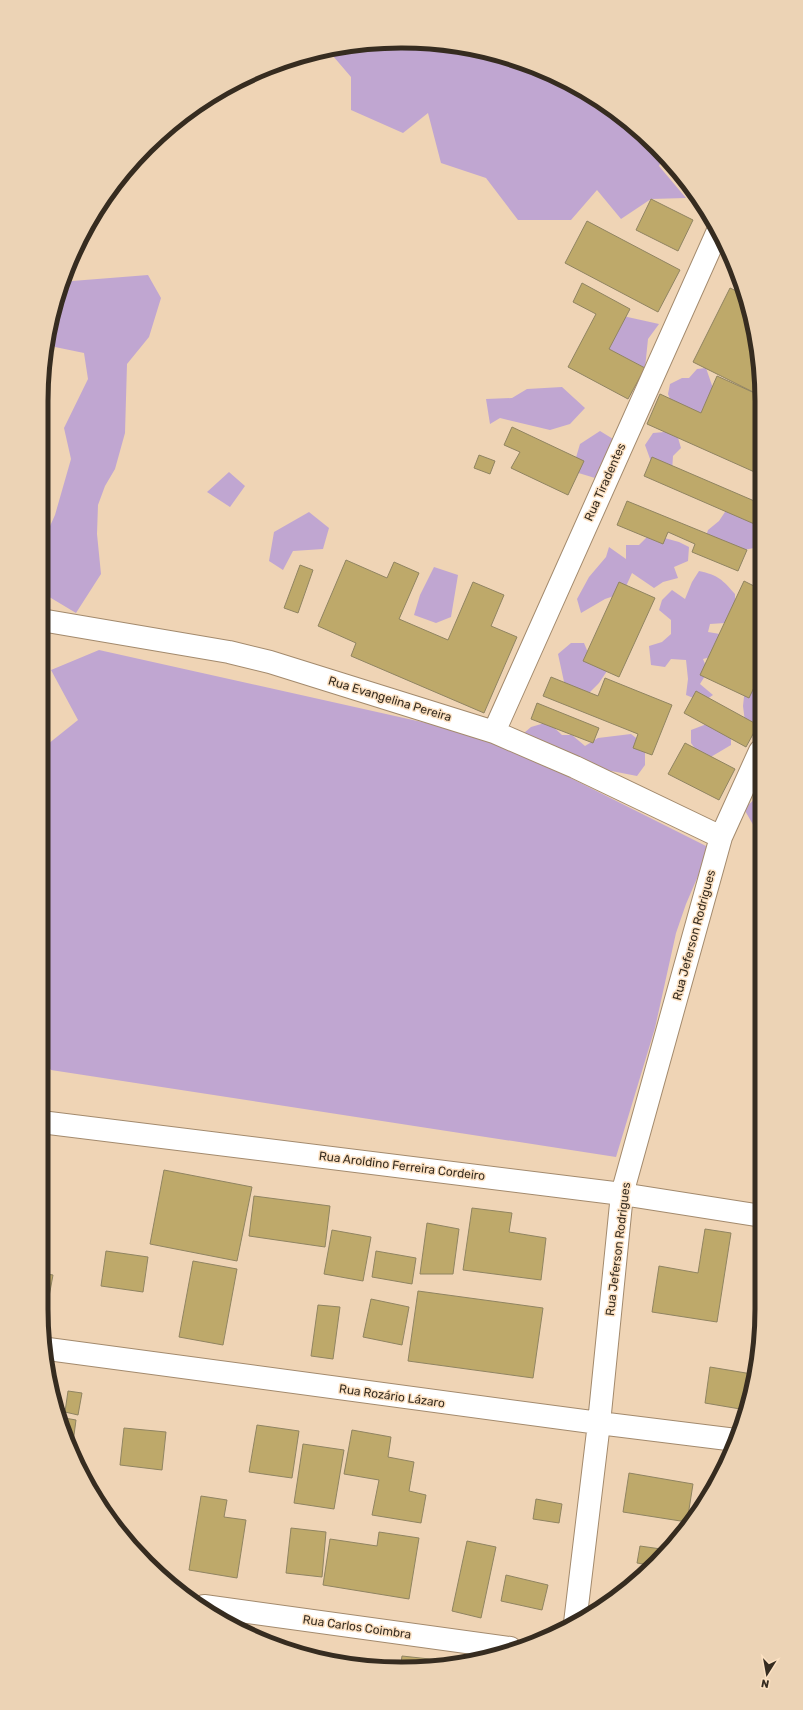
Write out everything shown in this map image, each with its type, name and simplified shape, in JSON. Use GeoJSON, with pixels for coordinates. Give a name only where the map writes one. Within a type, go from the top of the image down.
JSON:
{"type":"FeatureCollection","features":[{"type":"Feature","properties":{"kind":"street","name":"Rua Tiradentes"},"geometry":{"type":"LineString","coordinates":[[494,732],[715,238]]}},
{"type":"Feature","properties":{"kind":"street","name":"Rua Evangelina Pereira"},"geometry":{"type":"LineString","coordinates":[[48,621],[229,652],[270,662],[494,732],[575,766],[721,837]]}},
{"type":"Feature","properties":{"kind":"street","name":"Rua Jeferson Rodrigues"},"geometry":{"type":"LineString","coordinates":[[575,1617],[599,1423],[622,1194],[721,837],[755,762]]}},
{"type":"Feature","properties":{"kind":"street","name":"Rua Aroldino Ferreira Cordeiro"},"geometry":{"type":"LineString","coordinates":[[48,1123],[622,1194],[755,1215]]}},
{"type":"Feature","properties":{"kind":"street","name":"Rua Rozário Lázaro"},"geometry":{"type":"LineString","coordinates":[[51,1349],[730,1439]]}},
{"type":"Feature","properties":{"kind":"street","name":"Rua Carlos Coimbra"},"geometry":{"type":"LineString","coordinates":[[213,1607],[503,1647]]}},
{"type":"Feature","properties":{"kind":"shaded area"},"geometry":{"type":"Polygon","coordinates":[[[378,49],[425,49],[470,55],[515,67],[558,84],[578,95],[617,121],[635,136],[661,162],[659,166],[686,198],[651,199],[621,219],[597,190],[571,220],[518,220],[486,178],[441,163],[428,113],[403,133],[351,110],[351,77],[332,55],[378,49]]]}},
{"type":"Feature","properties":{"kind":"shaded area"},"geometry":{"type":"Polygon","coordinates":[[[148,275],[161,298],[149,337],[127,364],[125,433],[115,469],[105,486],[98,505],[97,534],[101,574],[76,613],[48,596],[48,530],[55,515],[71,459],[64,428],[88,379],[84,353],[55,347],[53,342],[60,310],[68,286],[72,281],[148,275]]]}},
{"type":"Feature","properties":{"kind":"shaded area"},"geometry":{"type":"Polygon","coordinates":[[[614,314],[659,324],[648,339],[645,368],[609,349],[606,327],[614,314]]]}},
{"type":"Feature","properties":{"kind":"shaded area"},"geometry":{"type":"Polygon","coordinates":[[[706,368],[715,394],[709,406],[701,413],[672,404],[668,394],[670,384],[682,378],[689,378],[697,369],[706,368]]]}},
{"type":"Feature","properties":{"kind":"shaded area"},"geometry":{"type":"Polygon","coordinates":[[[562,387],[585,408],[570,424],[550,430],[500,418],[490,424],[486,399],[512,398],[527,389],[562,387]]]}},
{"type":"Feature","properties":{"kind":"shaded area"},"geometry":{"type":"Polygon","coordinates":[[[600,431],[618,442],[595,478],[572,471],[580,444],[600,431]]]}},
{"type":"Feature","properties":{"kind":"shaded area"},"geometry":{"type":"Polygon","coordinates":[[[676,431],[681,448],[673,456],[672,471],[653,467],[645,445],[653,433],[676,431]]]}},
{"type":"Feature","properties":{"kind":"shaded area"},"geometry":{"type":"Polygon","coordinates":[[[229,472],[245,486],[230,507],[207,492],[229,472]]]}},
{"type":"Feature","properties":{"kind":"shaded area"},"geometry":{"type":"Polygon","coordinates":[[[727,509],[749,515],[755,528],[754,548],[728,553],[704,543],[708,530],[719,521],[727,509]]]}},
{"type":"Feature","properties":{"kind":"shaded area"},"geometry":{"type":"Polygon","coordinates":[[[309,512],[329,528],[323,549],[293,551],[283,570],[269,561],[274,532],[309,512]]]}},
{"type":"Feature","properties":{"kind":"shaded area"},"geometry":{"type":"Polygon","coordinates":[[[650,534],[679,542],[689,547],[688,561],[674,567],[678,578],[663,582],[654,588],[632,573],[623,593],[605,599],[581,613],[577,599],[589,577],[606,557],[609,547],[626,559],[626,545],[639,545],[650,534]]]}},
{"type":"Feature","properties":{"kind":"shaded area"},"geometry":{"type":"Polygon","coordinates":[[[434,567],[458,575],[451,617],[436,623],[414,615],[420,595],[434,567]]]}},
{"type":"Feature","properties":{"kind":"shaded area"},"geometry":{"type":"Polygon","coordinates":[[[699,571],[711,574],[720,579],[735,594],[735,610],[725,623],[710,624],[708,632],[726,635],[718,655],[703,659],[708,671],[700,684],[713,695],[703,702],[686,695],[688,679],[686,660],[671,659],[665,667],[651,665],[649,646],[662,642],[671,634],[671,620],[659,610],[662,600],[672,590],[685,599],[692,582],[699,571]]]}},
{"type":"Feature","properties":{"kind":"shaded area"},"geometry":{"type":"Polygon","coordinates":[[[571,643],[584,643],[592,662],[607,671],[599,683],[585,697],[566,691],[558,654],[571,643]]]}},
{"type":"Feature","properties":{"kind":"shaded area"},"geometry":{"type":"Polygon","coordinates":[[[99,650],[489,737],[710,848],[686,904],[676,933],[655,1028],[616,1157],[51,1070],[48,1066],[48,744],[78,720],[51,670],[99,650]]]}},
{"type":"Feature","properties":{"kind":"shaded area"},"geometry":{"type":"Polygon","coordinates":[[[745,687],[755,688],[755,721],[745,722],[743,706],[745,687]]]}},
{"type":"Feature","properties":{"kind":"shaded area"},"geometry":{"type":"Polygon","coordinates":[[[548,722],[562,735],[572,735],[585,746],[598,738],[631,734],[645,745],[645,765],[637,776],[596,768],[524,733],[531,727],[548,722]]]}},
{"type":"Feature","properties":{"kind":"shaded area"},"geometry":{"type":"Polygon","coordinates":[[[712,722],[731,733],[731,745],[704,761],[691,743],[691,730],[712,722]]]}},
{"type":"Feature","properties":{"kind":"shaded area"},"geometry":{"type":"Polygon","coordinates":[[[755,799],[755,828],[744,809],[755,799]]]}},
{"type":"Feature","properties":{"kind":"building"},"geometry":{"type":"Polygon","coordinates":[[[651,199],[693,220],[678,251],[636,230],[651,199]]]}},
{"type":"Feature","properties":{"kind":"building"},"geometry":{"type":"Polygon","coordinates":[[[587,221],[680,270],[658,312],[565,263],[587,221]]]}},
{"type":"Feature","properties":{"kind":"building"},"geometry":{"type":"Polygon","coordinates":[[[582,283],[630,309],[609,349],[645,368],[628,399],[568,367],[596,314],[573,302],[582,283]]]}},
{"type":"Feature","properties":{"kind":"building"},"geometry":{"type":"Polygon","coordinates":[[[730,288],[737,291],[743,310],[752,355],[755,393],[693,362],[730,288]]]}},
{"type":"Feature","properties":{"kind":"building"},"geometry":{"type":"Polygon","coordinates":[[[717,376],[755,393],[755,472],[647,424],[660,394],[701,413],[717,376]]]}},
{"type":"Feature","properties":{"kind":"building"},"geometry":{"type":"Polygon","coordinates":[[[512,427],[584,461],[568,495],[511,468],[520,452],[504,445],[512,427]]]}},
{"type":"Feature","properties":{"kind":"building"},"geometry":{"type":"Polygon","coordinates":[[[479,455],[495,461],[490,474],[474,468],[479,455]]]}},
{"type":"Feature","properties":{"kind":"building"},"geometry":{"type":"Polygon","coordinates":[[[652,457],[755,501],[755,524],[644,476],[652,457]]]}},
{"type":"Feature","properties":{"kind":"building"},"geometry":{"type":"Polygon","coordinates":[[[627,501],[747,550],[738,571],[692,552],[695,544],[668,532],[663,544],[617,525],[627,501]]]}},
{"type":"Feature","properties":{"kind":"building"},"geometry":{"type":"Polygon","coordinates":[[[346,560],[387,578],[394,562],[419,573],[399,619],[448,640],[473,582],[504,595],[491,626],[517,637],[484,713],[351,656],[356,643],[318,626],[346,560]]]}},
{"type":"Feature","properties":{"kind":"building"},"geometry":{"type":"Polygon","coordinates":[[[300,565],[313,570],[298,613],[284,608],[300,565]]]}},
{"type":"Feature","properties":{"kind":"building"},"geometry":{"type":"Polygon","coordinates":[[[744,581],[755,586],[755,685],[749,698],[700,675],[744,581]]]}},
{"type":"Feature","properties":{"kind":"building"},"geometry":{"type":"Polygon","coordinates":[[[619,582],[655,598],[619,677],[583,661],[619,582]]]}},
{"type":"Feature","properties":{"kind":"building"},"geometry":{"type":"Polygon","coordinates":[[[551,677],[598,696],[605,678],[672,705],[652,755],[633,748],[638,734],[543,696],[551,677]]]}},
{"type":"Feature","properties":{"kind":"building"},"geometry":{"type":"Polygon","coordinates":[[[696,691],[755,723],[755,730],[746,747],[684,713],[696,691]]]}},
{"type":"Feature","properties":{"kind":"building"},"geometry":{"type":"Polygon","coordinates":[[[537,703],[599,728],[593,743],[531,719],[537,703]]]}},
{"type":"Feature","properties":{"kind":"building"},"geometry":{"type":"Polygon","coordinates":[[[685,743],[735,769],[719,800],[668,774],[685,743]]]}},
{"type":"Feature","properties":{"kind":"building"},"geometry":{"type":"Polygon","coordinates":[[[164,1170],[252,1187],[237,1261],[150,1244],[164,1170]]]}},
{"type":"Feature","properties":{"kind":"building"},"geometry":{"type":"Polygon","coordinates":[[[254,1196],[330,1206],[325,1247],[249,1236],[254,1196]]]}},
{"type":"Feature","properties":{"kind":"building"},"geometry":{"type":"Polygon","coordinates":[[[472,1208],[512,1213],[509,1232],[546,1238],[541,1280],[463,1270],[472,1208]]]}},
{"type":"Feature","properties":{"kind":"building"},"geometry":{"type":"Polygon","coordinates":[[[427,1223],[459,1229],[453,1274],[420,1274],[427,1223]]]}},
{"type":"Feature","properties":{"kind":"building"},"geometry":{"type":"Polygon","coordinates":[[[705,1229],[731,1233],[717,1322],[652,1312],[659,1266],[698,1273],[705,1229]]]}},
{"type":"Feature","properties":{"kind":"building"},"geometry":{"type":"Polygon","coordinates":[[[332,1230],[371,1237],[363,1281],[324,1274],[332,1230]]]}},
{"type":"Feature","properties":{"kind":"building"},"geometry":{"type":"Polygon","coordinates":[[[106,1251],[148,1257],[143,1292],[101,1286],[106,1251]]]}},
{"type":"Feature","properties":{"kind":"building"},"geometry":{"type":"Polygon","coordinates":[[[376,1251],[416,1258],[412,1284],[372,1277],[376,1251]]]}},
{"type":"Feature","properties":{"kind":"building"},"geometry":{"type":"Polygon","coordinates":[[[193,1261],[237,1269],[223,1345],[179,1337],[193,1261]]]}},
{"type":"Feature","properties":{"kind":"building"},"geometry":{"type":"Polygon","coordinates":[[[48,1274],[53,1275],[48,1302],[48,1274]]]}},
{"type":"Feature","properties":{"kind":"building"},"geometry":{"type":"Polygon","coordinates":[[[418,1291],[543,1308],[533,1378],[408,1361],[418,1291]]]}},
{"type":"Feature","properties":{"kind":"building"},"geometry":{"type":"Polygon","coordinates":[[[371,1299],[409,1307],[402,1345],[363,1337],[371,1299]]]}},
{"type":"Feature","properties":{"kind":"building"},"geometry":{"type":"Polygon","coordinates":[[[318,1305],[340,1307],[333,1359],[311,1356],[318,1305]]]}},
{"type":"Feature","properties":{"kind":"building"},"geometry":{"type":"Polygon","coordinates":[[[710,1367],[749,1373],[740,1409],[705,1403],[710,1367]]]}},
{"type":"Feature","properties":{"kind":"building"},"geometry":{"type":"Polygon","coordinates":[[[68,1391],[82,1393],[78,1415],[65,1412],[68,1391]]]}},
{"type":"Feature","properties":{"kind":"building"},"geometry":{"type":"Polygon","coordinates":[[[66,1418],[76,1420],[73,1440],[66,1418]]]}},
{"type":"Feature","properties":{"kind":"building"},"geometry":{"type":"Polygon","coordinates":[[[257,1425],[299,1431],[292,1478],[249,1472],[257,1425]]]}},
{"type":"Feature","properties":{"kind":"building"},"geometry":{"type":"Polygon","coordinates":[[[124,1428],[166,1432],[162,1470],[120,1465],[124,1428]]]}},
{"type":"Feature","properties":{"kind":"building"},"geometry":{"type":"Polygon","coordinates":[[[352,1430],[391,1437],[388,1457],[414,1462],[409,1491],[426,1495],[421,1523],[372,1515],[379,1480],[344,1474],[352,1430]]]}},
{"type":"Feature","properties":{"kind":"building"},"geometry":{"type":"Polygon","coordinates":[[[303,1444],[344,1450],[334,1509],[294,1503],[303,1444]]]}},
{"type":"Feature","properties":{"kind":"building"},"geometry":{"type":"Polygon","coordinates":[[[629,1473],[693,1484],[688,1515],[684,1521],[623,1512],[629,1473]]]}},
{"type":"Feature","properties":{"kind":"building"},"geometry":{"type":"Polygon","coordinates":[[[201,1496],[227,1500],[224,1517],[246,1520],[237,1578],[189,1570],[201,1496]]]}},
{"type":"Feature","properties":{"kind":"building"},"geometry":{"type":"Polygon","coordinates":[[[536,1499],[562,1504],[559,1523],[533,1519],[536,1499]]]}},
{"type":"Feature","properties":{"kind":"building"},"geometry":{"type":"Polygon","coordinates":[[[291,1528],[326,1532],[322,1577],[286,1573],[291,1528]]]}},
{"type":"Feature","properties":{"kind":"building"},"geometry":{"type":"Polygon","coordinates":[[[379,1532],[419,1538],[409,1599],[323,1585],[330,1539],[377,1546],[379,1532]]]}},
{"type":"Feature","properties":{"kind":"building"},"geometry":{"type":"Polygon","coordinates":[[[467,1541],[496,1547],[481,1618],[452,1611],[467,1541]]]}},
{"type":"Feature","properties":{"kind":"building"},"geometry":{"type":"Polygon","coordinates":[[[640,1546],[660,1549],[645,1564],[637,1563],[640,1546]]]}},
{"type":"Feature","properties":{"kind":"building"},"geometry":{"type":"Polygon","coordinates":[[[506,1575],[548,1585],[542,1610],[501,1601],[506,1575]]]}},
{"type":"Feature","properties":{"kind":"building"},"geometry":{"type":"Polygon","coordinates":[[[402,1656],[438,1660],[425,1661],[401,1662],[402,1656]]]}}]}
